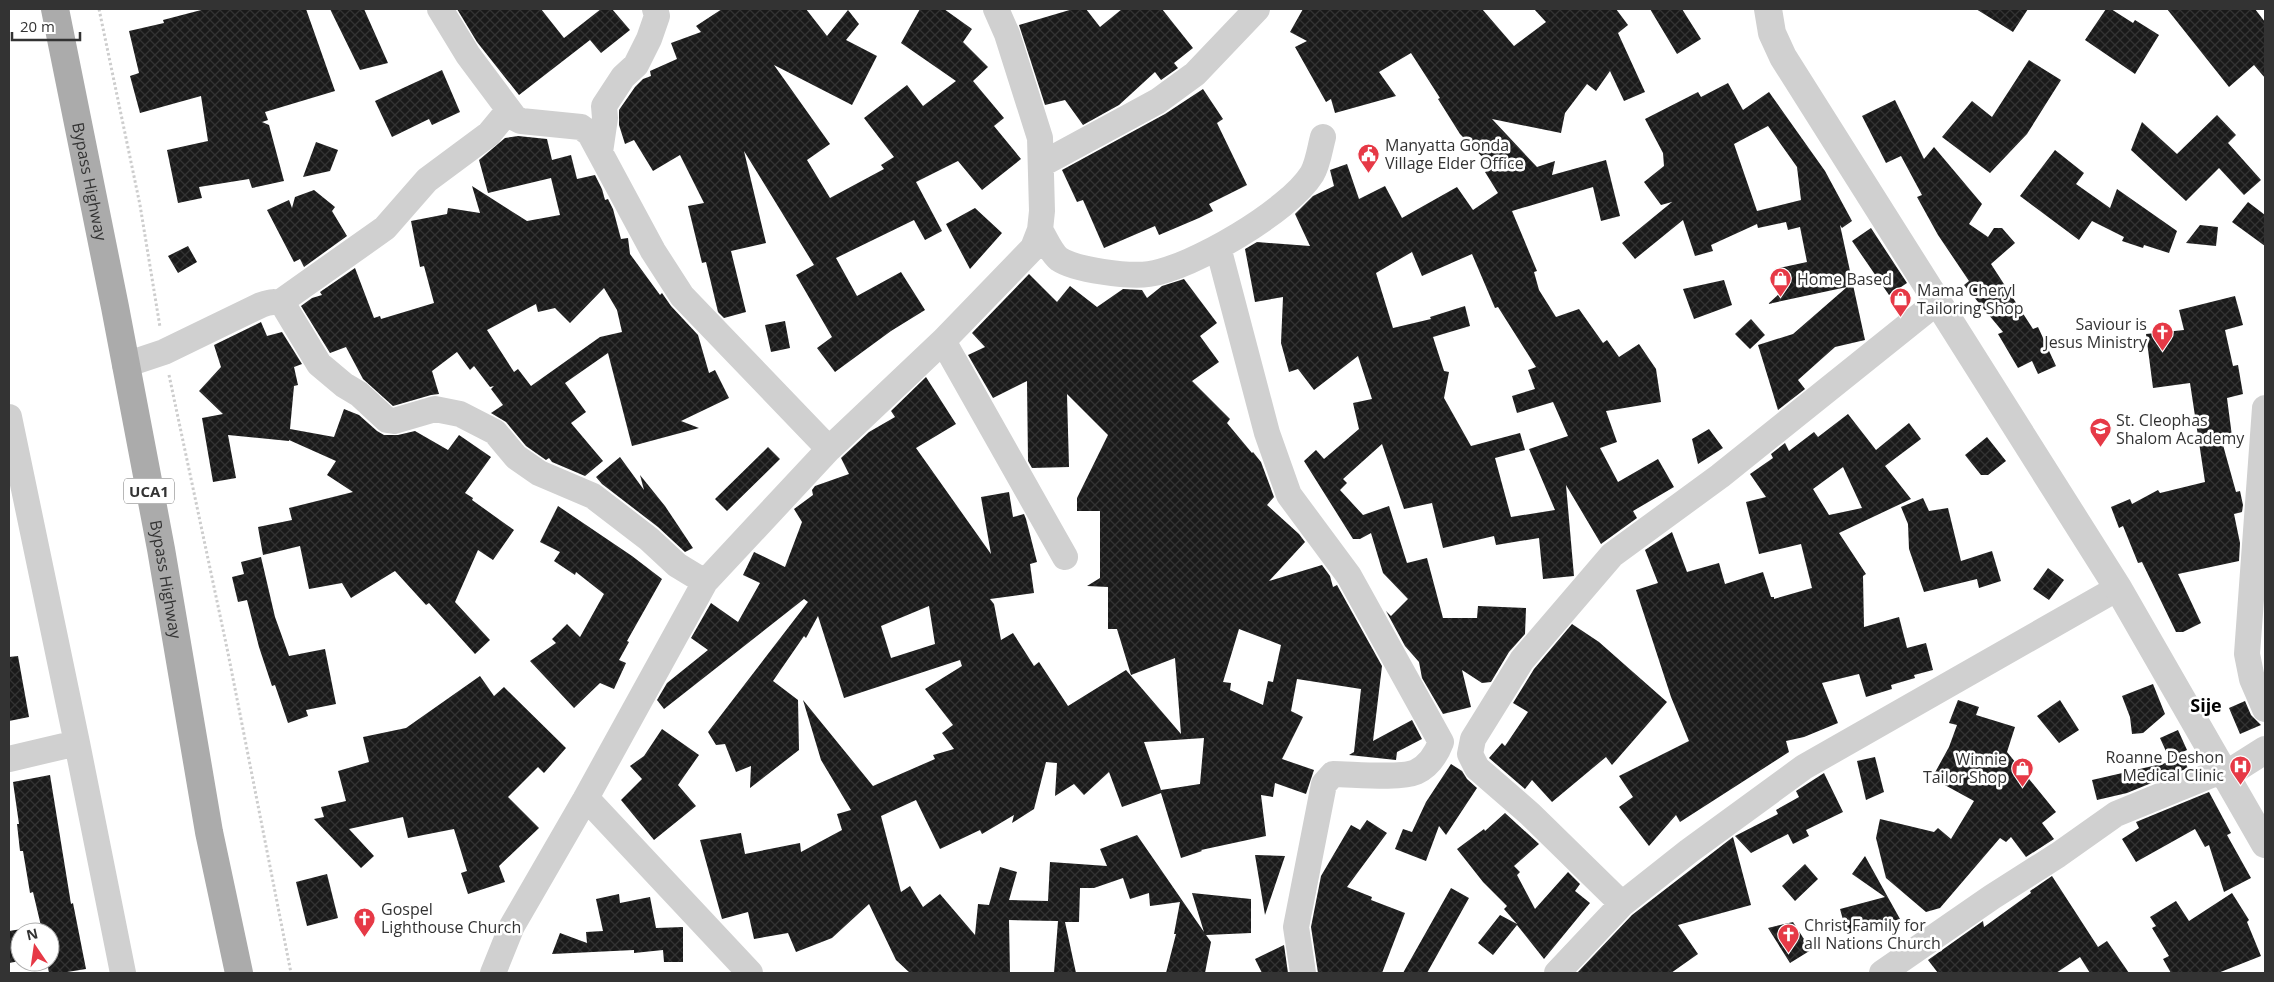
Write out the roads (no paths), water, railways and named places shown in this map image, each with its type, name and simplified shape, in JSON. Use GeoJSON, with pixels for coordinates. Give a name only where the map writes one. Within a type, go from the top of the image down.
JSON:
{"type":"FeatureCollection","features":[{"type":"Feature","properties":{"kind":"main road","name":"Bypass Highway"},"geometry":{"type":"LineString","coordinates":[[55,9],[115,307],[161,549],[209,832],[239,973]]}},
{"type":"Feature","properties":{"kind":"street"},"geometry":{"type":"LineString","coordinates":[[440,9],[468,55],[508,112],[521,121],[586,130],[600,152],[653,251],[682,296],[829,449]]}},
{"type":"Feature","properties":{"kind":"street"},"geometry":{"type":"LineString","coordinates":[[600,152],[605,118],[604,106],[623,77],[636,65],[649,39],[657,16],[655,9]]}},
{"type":"Feature","properties":{"kind":"street"},"geometry":{"type":"LineString","coordinates":[[493,973],[512,926],[586,798],[705,582],[829,449],[943,341],[1033,248],[1040,230],[1042,211],[1040,138],[1007,34],[996,9]]}},
{"type":"Feature","properties":{"kind":"street"},"geometry":{"type":"LineString","coordinates":[[1042,164],[1158,101],[1195,74],[1257,9]]}},
{"type":"Feature","properties":{"kind":"street"},"geometry":{"type":"LineString","coordinates":[[1768,9],[1772,33],[1783,57],[2118,588],[2265,844]]}},
{"type":"Feature","properties":{"kind":"street"},"geometry":{"type":"LineString","coordinates":[[125,365],[164,352],[260,305],[279,302],[385,228],[427,180],[489,134],[508,112]]}},
{"type":"Feature","properties":{"kind":"street"},"geometry":{"type":"LineString","coordinates":[[1040,230],[1058,258],[1102,272],[1149,274],[1172,267],[1218,247],[1264,219],[1287,202],[1314,172],[1322,137]]}},
{"type":"Feature","properties":{"kind":"street"},"geometry":{"type":"LineString","coordinates":[[1218,247],[1267,433],[1289,495],[1349,576],[1441,742],[1433,760],[1416,772],[1333,774],[1324,784],[1296,927],[1303,973]]}},
{"type":"Feature","properties":{"kind":"street"},"geometry":{"type":"LineString","coordinates":[[279,302],[284,306],[319,364],[344,385],[359,394],[387,420],[394,420],[435,409],[460,414],[495,432],[516,457],[540,473],[592,496],[650,539],[677,565],[705,582]]}},
{"type":"Feature","properties":{"kind":"street"},"geometry":{"type":"LineString","coordinates":[[1622,904],[1530,814],[1477,768],[1470,754],[1473,739],[1522,660],[1612,555],[1720,476],[1937,302]]}},
{"type":"Feature","properties":{"kind":"street"},"geometry":{"type":"LineString","coordinates":[[943,341],[1065,557]]}},
{"type":"Feature","properties":{"kind":"street"},"geometry":{"type":"LineString","coordinates":[[2265,408],[2248,654],[2252,680],[2265,708]]}},
{"type":"Feature","properties":{"kind":"street"},"geometry":{"type":"LineString","coordinates":[[9,417],[123,973]]}},
{"type":"Feature","properties":{"kind":"street"},"geometry":{"type":"LineString","coordinates":[[1557,973],[1622,904],[1689,851],[1804,767],[2118,588]]}},
{"type":"Feature","properties":{"kind":"street"},"geometry":{"type":"LineString","coordinates":[[9,759],[77,743]]}},
{"type":"Feature","properties":{"kind":"street"},"geometry":{"type":"LineString","coordinates":[[1882,973],[1992,896],[2058,855],[2116,814],[2223,773],[2265,750]]}},
{"type":"Feature","properties":{"kind":"street"},"geometry":{"type":"LineString","coordinates":[[586,798],[750,973]]}},
{"type":"Feature","properties":{"kind":"place","name":"Manyatta Gonda Village Elder Office"},"geometry":{"type":"Point","coordinates":[1369,173]}},
{"type":"Feature","properties":{"kind":"place","name":"Home Based"},"geometry":{"type":"Point","coordinates":[1781,298]}},
{"type":"Feature","properties":{"kind":"place","name":"Mama Cheryl Tailoring Shop"},"geometry":{"type":"Point","coordinates":[1901,318]}},
{"type":"Feature","properties":{"kind":"place","name":"Saviour is Jesus Ministry"},"geometry":{"type":"Point","coordinates":[2163,352]}},
{"type":"Feature","properties":{"kind":"place","name":"St. Cleophas Shalom Academy"},"geometry":{"type":"Point","coordinates":[2100,448]}},
{"type":"Feature","properties":{"kind":"place","name":"Roanne Deshon Medical Clinic"},"geometry":{"type":"Point","coordinates":[2240,785]}},
{"type":"Feature","properties":{"kind":"place","name":"Winnie Tailor Shop"},"geometry":{"type":"Point","coordinates":[2023,787]}},
{"type":"Feature","properties":{"kind":"place","name":"Gospel Lighthouse Church"},"geometry":{"type":"Point","coordinates":[365,937]}},
{"type":"Feature","properties":{"kind":"place","name":"Christ Family for all Nations Church"},"geometry":{"type":"Point","coordinates":[1788,953]}},
{"type":"Feature","properties":{"kind":"district","name":"Sije"},"geometry":{"type":"Point","coordinates":[2206,705]}}]}
